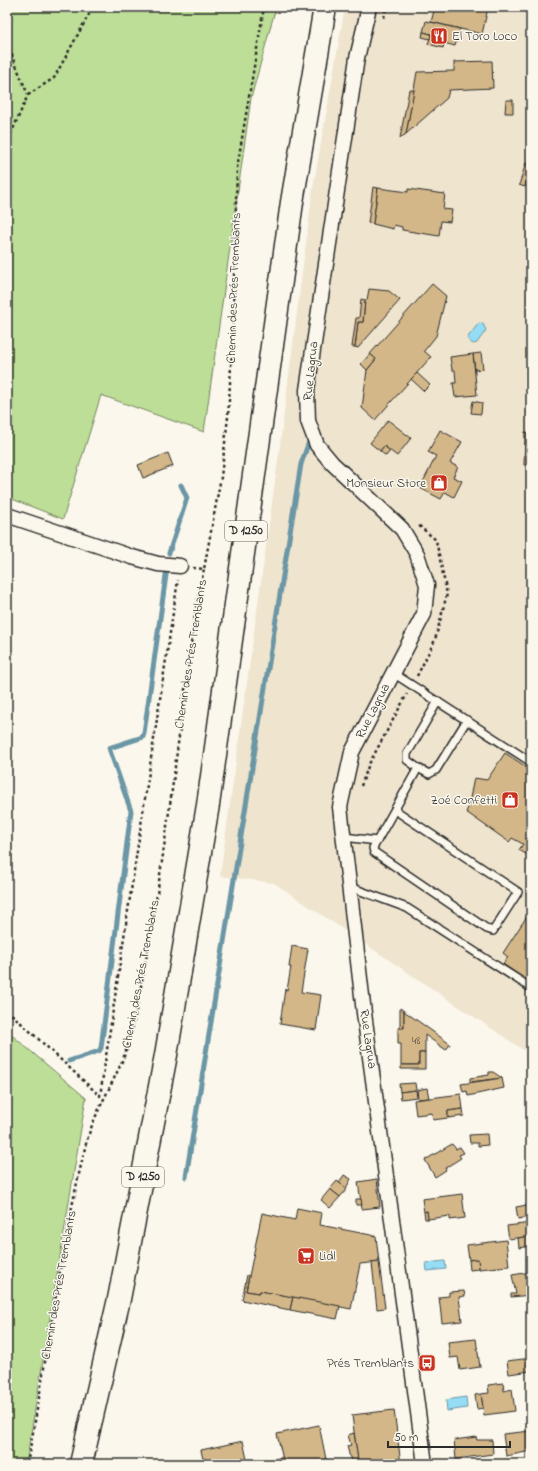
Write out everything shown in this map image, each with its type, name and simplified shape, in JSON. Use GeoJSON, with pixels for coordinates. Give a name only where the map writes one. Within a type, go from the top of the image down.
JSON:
{"type":"FeatureCollection","features":[{"type":"Feature","properties":{"kind":"main road","name":"D 1250"},"geometry":{"type":"LineString","coordinates":[[81,1464],[119,1299],[166,1055],[208,805],[292,202],[325,7]]}},
{"type":"Feature","properties":{"kind":"main road"},"geometry":{"type":"LineString","coordinates":[[69,1464],[119,1299]]}},
{"type":"Feature","properties":{"kind":"street","name":"Rue Lagrua"},"geometry":{"type":"LineString","coordinates":[[369,7],[357,58],[307,390],[308,421],[317,445],[332,463],[402,529],[422,566],[427,585],[424,614],[352,752],[340,807],[364,1013],[425,1464]]}},
{"type":"Feature","properties":{"kind":"street"},"geometry":{"type":"LineString","coordinates":[[7,515],[132,557],[158,564],[180,566]]}},
{"type":"Feature","properties":{"kind":"lane"},"geometry":{"type":"LineString","coordinates":[[393,673],[531,762]]}},
{"type":"Feature","properties":{"kind":"lane"},"geometry":{"type":"LineString","coordinates":[[438,701],[407,754],[408,760],[418,768],[429,774],[436,770],[467,720]]}},
{"type":"Feature","properties":{"kind":"lane"},"geometry":{"type":"LineString","coordinates":[[395,810],[518,892],[518,896],[493,931],[487,930],[374,852],[373,848],[418,768]]}},
{"type":"Feature","properties":{"kind":"lane"},"geometry":{"type":"LineString","coordinates":[[344,837],[377,841]]}},
{"type":"Feature","properties":{"kind":"lane"},"geometry":{"type":"LineString","coordinates":[[350,887],[407,908],[531,988]]}},
{"type":"Feature","properties":{"kind":"path"},"geometry":{"type":"LineString","coordinates":[[7,15],[8,7]]}},
{"type":"Feature","properties":{"kind":"path"},"geometry":{"type":"LineString","coordinates":[[7,143],[28,95],[54,78],[93,7]]}},
{"type":"Feature","properties":{"kind":"path","name":"Chemin des Prés Tremblants"},"geometry":{"type":"LineString","coordinates":[[27,1464],[59,1274],[78,1177],[87,1140],[102,1103],[126,1055],[148,949],[164,847],[196,608],[221,477],[228,417],[232,349],[237,168],[264,7]]}},
{"type":"Feature","properties":{"kind":"path"},"geometry":{"type":"LineString","coordinates":[[7,43],[28,95]]}},
{"type":"Feature","properties":{"kind":"path"},"geometry":{"type":"LineString","coordinates":[[7,1010],[100,1096],[180,566]]}},
{"type":"Feature","properties":{"kind":"path","name":"Chemin des Prés Tremblants"},"geometry":{"type":"LineString","coordinates":[[180,566],[204,569]]}},
{"type":"Feature","properties":{"kind":"shaded area"},"geometry":{"type":"Polygon","coordinates":[[[345,7],[531,7],[531,1055],[274,883],[220,876],[278,460],[313,188],[345,7]]]}},
{"type":"Feature","properties":{"kind":"green space"},"geometry":{"type":"Polygon","coordinates":[[[7,7],[276,7],[251,98],[204,432],[101,395],[63,519],[7,497],[7,7]]]}},
{"type":"Feature","properties":{"kind":"green space"},"geometry":{"type":"Polygon","coordinates":[[[7,1031],[86,1098],[26,1464],[7,1464],[7,1031]]]}},
{"type":"Feature","properties":{"kind":"water"},"geometry":{"type":"Polygon","coordinates":[[[479,323],[483,324],[486,330],[477,343],[473,344],[468,340],[468,337],[479,323]]]}},
{"type":"Feature","properties":{"kind":"water"},"geometry":{"type":"Polygon","coordinates":[[[445,1261],[446,1269],[427,1271],[426,1263],[445,1261]]]}},
{"type":"Feature","properties":{"kind":"water"},"geometry":{"type":"Polygon","coordinates":[[[466,1397],[467,1408],[447,1411],[446,1400],[466,1397]]]}},
{"type":"Feature","properties":{"kind":"building"},"geometry":{"type":"Polygon","coordinates":[[[435,7],[488,8],[482,34],[431,22],[435,7]]]}},
{"type":"Feature","properties":{"kind":"building"},"geometry":{"type":"Polygon","coordinates":[[[483,7],[504,7],[503,12],[483,7]]]}},
{"type":"Feature","properties":{"kind":"building"},"geometry":{"type":"Polygon","coordinates":[[[426,21],[460,29],[455,46],[444,43],[443,48],[428,44],[431,34],[423,32],[426,21]]]}},
{"type":"Feature","properties":{"kind":"building"},"geometry":{"type":"Polygon","coordinates":[[[423,32],[431,34],[430,39],[422,37],[423,32]]]}},
{"type":"Feature","properties":{"kind":"building"},"geometry":{"type":"Polygon","coordinates":[[[492,61],[493,88],[449,90],[447,98],[406,134],[417,72],[454,71],[454,62],[492,61]]]}},
{"type":"Feature","properties":{"kind":"building"},"geometry":{"type":"Polygon","coordinates":[[[409,90],[414,90],[406,134],[400,138],[409,90]]]}},
{"type":"Feature","properties":{"kind":"building"},"geometry":{"type":"Polygon","coordinates":[[[506,100],[513,100],[513,113],[505,113],[506,100]]]}},
{"type":"Feature","properties":{"kind":"building"},"geometry":{"type":"Polygon","coordinates":[[[531,114],[531,122],[527,119],[531,114]]]}},
{"type":"Feature","properties":{"kind":"building"},"geometry":{"type":"Polygon","coordinates":[[[526,163],[531,165],[525,187],[519,185],[526,163]]]}},
{"type":"Feature","properties":{"kind":"building"},"geometry":{"type":"Polygon","coordinates":[[[373,187],[378,188],[373,224],[368,223],[373,187]]]}},
{"type":"Feature","properties":{"kind":"building"},"geometry":{"type":"Polygon","coordinates":[[[378,188],[408,192],[408,189],[445,194],[443,209],[452,210],[450,222],[441,221],[439,236],[402,230],[402,227],[394,225],[393,229],[373,224],[378,188]]]}},
{"type":"Feature","properties":{"kind":"building"},"geometry":{"type":"Polygon","coordinates":[[[432,284],[446,296],[436,336],[424,351],[431,357],[375,420],[362,408],[367,370],[376,359],[370,354],[432,284]]]}},
{"type":"Feature","properties":{"kind":"building"},"geometry":{"type":"Polygon","coordinates":[[[369,289],[389,291],[400,300],[358,348],[355,347],[358,322],[363,322],[365,300],[367,300],[369,289]]]}},
{"type":"Feature","properties":{"kind":"building"},"geometry":{"type":"Polygon","coordinates":[[[361,299],[365,300],[363,322],[358,322],[355,347],[352,347],[356,318],[359,318],[361,299]]]}},
{"type":"Feature","properties":{"kind":"building"},"geometry":{"type":"Polygon","coordinates":[[[481,353],[483,369],[475,370],[473,354],[481,353]]]}},
{"type":"Feature","properties":{"kind":"building"},"geometry":{"type":"Polygon","coordinates":[[[370,354],[376,359],[367,370],[361,364],[370,354]]]}},
{"type":"Feature","properties":{"kind":"building"},"geometry":{"type":"Polygon","coordinates":[[[473,354],[477,395],[455,397],[453,383],[456,383],[455,370],[452,370],[450,357],[473,354]]]}},
{"type":"Feature","properties":{"kind":"building"},"geometry":{"type":"Polygon","coordinates":[[[417,373],[430,385],[424,391],[411,379],[417,373]]]}},
{"type":"Feature","properties":{"kind":"building"},"geometry":{"type":"Polygon","coordinates":[[[473,401],[482,403],[481,414],[471,413],[473,401]]]}},
{"type":"Feature","properties":{"kind":"building"},"geometry":{"type":"Polygon","coordinates":[[[388,420],[411,438],[397,456],[384,446],[380,451],[370,443],[388,420]]]}},
{"type":"Feature","properties":{"kind":"building"},"geometry":{"type":"Polygon","coordinates":[[[440,430],[462,442],[450,463],[458,467],[453,477],[462,481],[454,497],[445,492],[441,499],[420,488],[436,456],[428,452],[440,430]]]}},
{"type":"Feature","properties":{"kind":"building"},"geometry":{"type":"Polygon","coordinates":[[[525,432],[531,433],[531,466],[524,465],[525,432]]]}},
{"type":"Feature","properties":{"kind":"building"},"geometry":{"type":"Polygon","coordinates":[[[384,446],[390,451],[386,456],[380,451],[384,446]]]}},
{"type":"Feature","properties":{"kind":"building"},"geometry":{"type":"Polygon","coordinates":[[[168,453],[173,466],[143,478],[138,465],[168,453]]]}},
{"type":"Feature","properties":{"kind":"building"},"geometry":{"type":"Polygon","coordinates":[[[505,753],[531,770],[531,857],[519,850],[523,844],[512,838],[509,842],[466,812],[474,778],[487,780],[505,753]]]}},
{"type":"Feature","properties":{"kind":"building"},"geometry":{"type":"Polygon","coordinates":[[[531,910],[531,983],[503,964],[508,957],[503,953],[531,910]]]}},
{"type":"Feature","properties":{"kind":"building"},"geometry":{"type":"Polygon","coordinates":[[[292,946],[308,949],[301,992],[321,995],[316,1030],[280,1024],[285,989],[287,990],[291,967],[289,967],[292,946]]]}},
{"type":"Feature","properties":{"kind":"building"},"geometry":{"type":"Polygon","coordinates":[[[400,1008],[404,1011],[404,1028],[400,1029],[400,1008]]]}},
{"type":"Feature","properties":{"kind":"building"},"geometry":{"type":"Polygon","coordinates":[[[404,1011],[450,1044],[446,1050],[425,1035],[425,1053],[419,1053],[419,1065],[401,1065],[401,1044],[398,1044],[398,1028],[404,1028],[404,1011]]]}},
{"type":"Feature","properties":{"kind":"building"},"geometry":{"type":"Polygon","coordinates":[[[419,1053],[425,1053],[425,1069],[401,1069],[401,1065],[419,1065],[419,1053]]]}},
{"type":"Feature","properties":{"kind":"building"},"geometry":{"type":"Polygon","coordinates":[[[489,1072],[493,1072],[502,1078],[470,1082],[470,1078],[489,1075],[489,1072]]]}},
{"type":"Feature","properties":{"kind":"building"},"geometry":{"type":"Polygon","coordinates":[[[502,1078],[504,1088],[468,1096],[467,1091],[463,1092],[461,1084],[502,1078]]]}},
{"type":"Feature","properties":{"kind":"building"},"geometry":{"type":"Polygon","coordinates":[[[415,1083],[416,1090],[400,1092],[399,1084],[415,1083]]]}},
{"type":"Feature","properties":{"kind":"building"},"geometry":{"type":"Polygon","coordinates":[[[427,1088],[429,1098],[418,1099],[417,1090],[427,1088]]]}},
{"type":"Feature","properties":{"kind":"building"},"geometry":{"type":"Polygon","coordinates":[[[416,1090],[417,1097],[401,1099],[400,1092],[416,1090]]]}},
{"type":"Feature","properties":{"kind":"building"},"geometry":{"type":"Polygon","coordinates":[[[461,1094],[463,1109],[448,1111],[448,1118],[433,1120],[432,1113],[416,1115],[414,1100],[461,1094]]]}},
{"type":"Feature","properties":{"kind":"building"},"geometry":{"type":"Polygon","coordinates":[[[463,1109],[464,1116],[448,1118],[448,1111],[463,1109]]]}},
{"type":"Feature","properties":{"kind":"building"},"geometry":{"type":"Polygon","coordinates":[[[487,1134],[488,1145],[478,1146],[478,1143],[470,1143],[469,1135],[487,1134]]]}},
{"type":"Feature","properties":{"kind":"building"},"geometry":{"type":"Polygon","coordinates":[[[452,1144],[456,1149],[460,1147],[464,1153],[459,1155],[461,1158],[445,1168],[446,1170],[435,1177],[425,1160],[452,1144]]]}},
{"type":"Feature","properties":{"kind":"building"},"geometry":{"type":"Polygon","coordinates":[[[344,1175],[351,1179],[346,1188],[339,1183],[344,1175]]]}},
{"type":"Feature","properties":{"kind":"building"},"geometry":{"type":"Polygon","coordinates":[[[377,1179],[380,1207],[362,1209],[358,1182],[377,1179]]]}},
{"type":"Feature","properties":{"kind":"building"},"geometry":{"type":"Polygon","coordinates":[[[337,1181],[347,1189],[340,1197],[330,1189],[337,1181]]]}},
{"type":"Feature","properties":{"kind":"building"},"geometry":{"type":"Polygon","coordinates":[[[330,1189],[340,1197],[330,1208],[321,1200],[330,1189]]]}},
{"type":"Feature","properties":{"kind":"building"},"geometry":{"type":"Polygon","coordinates":[[[462,1194],[465,1218],[450,1220],[450,1216],[428,1219],[427,1211],[424,1212],[422,1199],[462,1194]]]}},
{"type":"Feature","properties":{"kind":"building"},"geometry":{"type":"Polygon","coordinates":[[[356,1199],[361,1199],[362,1205],[356,1205],[356,1199]]]}},
{"type":"Feature","properties":{"kind":"building"},"geometry":{"type":"Polygon","coordinates":[[[527,1205],[529,1217],[518,1219],[516,1207],[527,1205]]]}},
{"type":"Feature","properties":{"kind":"building"},"geometry":{"type":"Polygon","coordinates":[[[297,1208],[322,1213],[320,1225],[376,1236],[379,1262],[360,1264],[351,1309],[260,1291],[259,1293],[246,1291],[262,1213],[295,1220],[297,1208]]]}},
{"type":"Feature","properties":{"kind":"building"},"geometry":{"type":"Polygon","coordinates":[[[427,1211],[428,1219],[425,1219],[424,1212],[427,1211]]]}},
{"type":"Feature","properties":{"kind":"building"},"geometry":{"type":"Polygon","coordinates":[[[531,1223],[531,1236],[509,1239],[507,1226],[531,1223]]]}},
{"type":"Feature","properties":{"kind":"building"},"geometry":{"type":"Polygon","coordinates":[[[531,1236],[531,1246],[519,1248],[518,1238],[531,1236]]]}},
{"type":"Feature","properties":{"kind":"building"},"geometry":{"type":"Polygon","coordinates":[[[506,1240],[509,1266],[479,1269],[478,1259],[469,1260],[467,1245],[506,1240]]]}},
{"type":"Feature","properties":{"kind":"building"},"geometry":{"type":"Polygon","coordinates":[[[478,1259],[479,1269],[470,1270],[469,1260],[478,1259]]]}},
{"type":"Feature","properties":{"kind":"building"},"geometry":{"type":"Polygon","coordinates":[[[379,1262],[385,1308],[377,1309],[372,1263],[379,1262]]]}},
{"type":"Feature","properties":{"kind":"building"},"geometry":{"type":"Polygon","coordinates":[[[531,1272],[531,1295],[511,1297],[511,1294],[516,1294],[512,1275],[531,1272]]]}},
{"type":"Feature","properties":{"kind":"building"},"geometry":{"type":"Polygon","coordinates":[[[247,1275],[249,1276],[246,1291],[259,1293],[260,1291],[293,1297],[290,1310],[242,1300],[247,1275]]]}},
{"type":"Feature","properties":{"kind":"building"},"geometry":{"type":"Polygon","coordinates":[[[464,1291],[465,1296],[459,1297],[462,1321],[442,1323],[439,1297],[449,1296],[449,1292],[464,1291]]]}},
{"type":"Feature","properties":{"kind":"building"},"geometry":{"type":"Polygon","coordinates":[[[293,1297],[340,1306],[337,1319],[290,1310],[293,1297]]]}},
{"type":"Feature","properties":{"kind":"building"},"geometry":{"type":"Polygon","coordinates":[[[531,1329],[531,1348],[528,1330],[531,1329]]]}},
{"type":"Feature","properties":{"kind":"building"},"geometry":{"type":"Polygon","coordinates":[[[476,1339],[480,1367],[460,1370],[458,1357],[450,1358],[448,1342],[476,1339]]]}},
{"type":"Feature","properties":{"kind":"building"},"geometry":{"type":"Polygon","coordinates":[[[531,1358],[531,1371],[509,1374],[507,1361],[531,1358]]]}},
{"type":"Feature","properties":{"kind":"building"},"geometry":{"type":"Polygon","coordinates":[[[503,1383],[504,1391],[512,1389],[515,1411],[484,1415],[481,1394],[489,1393],[488,1385],[503,1383]]]}},
{"type":"Feature","properties":{"kind":"building"},"geometry":{"type":"Polygon","coordinates":[[[481,1394],[483,1408],[477,1409],[475,1395],[481,1394]]]}},
{"type":"Feature","properties":{"kind":"building"},"geometry":{"type":"Polygon","coordinates":[[[394,1410],[401,1464],[358,1464],[352,1415],[394,1410]]]}},
{"type":"Feature","properties":{"kind":"building"},"geometry":{"type":"Polygon","coordinates":[[[319,1425],[327,1464],[284,1464],[277,1434],[319,1425]]]}},
{"type":"Feature","properties":{"kind":"building"},"geometry":{"type":"Polygon","coordinates":[[[531,1431],[531,1451],[506,1456],[503,1434],[531,1431]]]}},
{"type":"Feature","properties":{"kind":"building"},"geometry":{"type":"Polygon","coordinates":[[[354,1433],[358,1460],[351,1462],[347,1446],[351,1445],[348,1435],[354,1433]]]}},
{"type":"Feature","properties":{"kind":"building"},"geometry":{"type":"Polygon","coordinates":[[[476,1437],[477,1440],[492,1440],[493,1454],[456,1459],[454,1440],[476,1437]]]}},
{"type":"Feature","properties":{"kind":"building"},"geometry":{"type":"Polygon","coordinates":[[[243,1441],[248,1464],[204,1464],[201,1450],[243,1441]]]}},
{"type":"Feature","properties":{"kind":"building"},"geometry":{"type":"Polygon","coordinates":[[[283,1457],[284,1464],[277,1464],[275,1459],[283,1457]]]}},
{"type":"Feature","properties":{"kind":"waterway"},"geometry":{"type":"LineString","coordinates":[[186,1177],[301,464],[311,436]]}},
{"type":"Feature","properties":{"kind":"waterway"},"geometry":{"type":"LineString","coordinates":[[169,553],[187,498],[181,485]]}},
{"type":"Feature","properties":{"kind":"waterway"},"geometry":{"type":"LineString","coordinates":[[69,1061],[99,1051],[101,1048],[131,811],[109,748],[143,737],[167,568]]}},
{"type":"Feature","properties":{"kind":"place","name":"El Toro Loco"},"geometry":{"type":"Point","coordinates":[439,36]}},
{"type":"Feature","properties":{"kind":"place","name":"Monsieur Store"},"geometry":{"type":"Point","coordinates":[439,483]}},
{"type":"Feature","properties":{"kind":"place","name":"Zoé Confetti"},"geometry":{"type":"Point","coordinates":[510,800]}},
{"type":"Feature","properties":{"kind":"place","name":"Lidl"},"geometry":{"type":"Point","coordinates":[306,1256]}},
{"type":"Feature","properties":{"kind":"place","name":"Prés Tremblants"},"geometry":{"type":"Point","coordinates":[427,1363]}}]}
